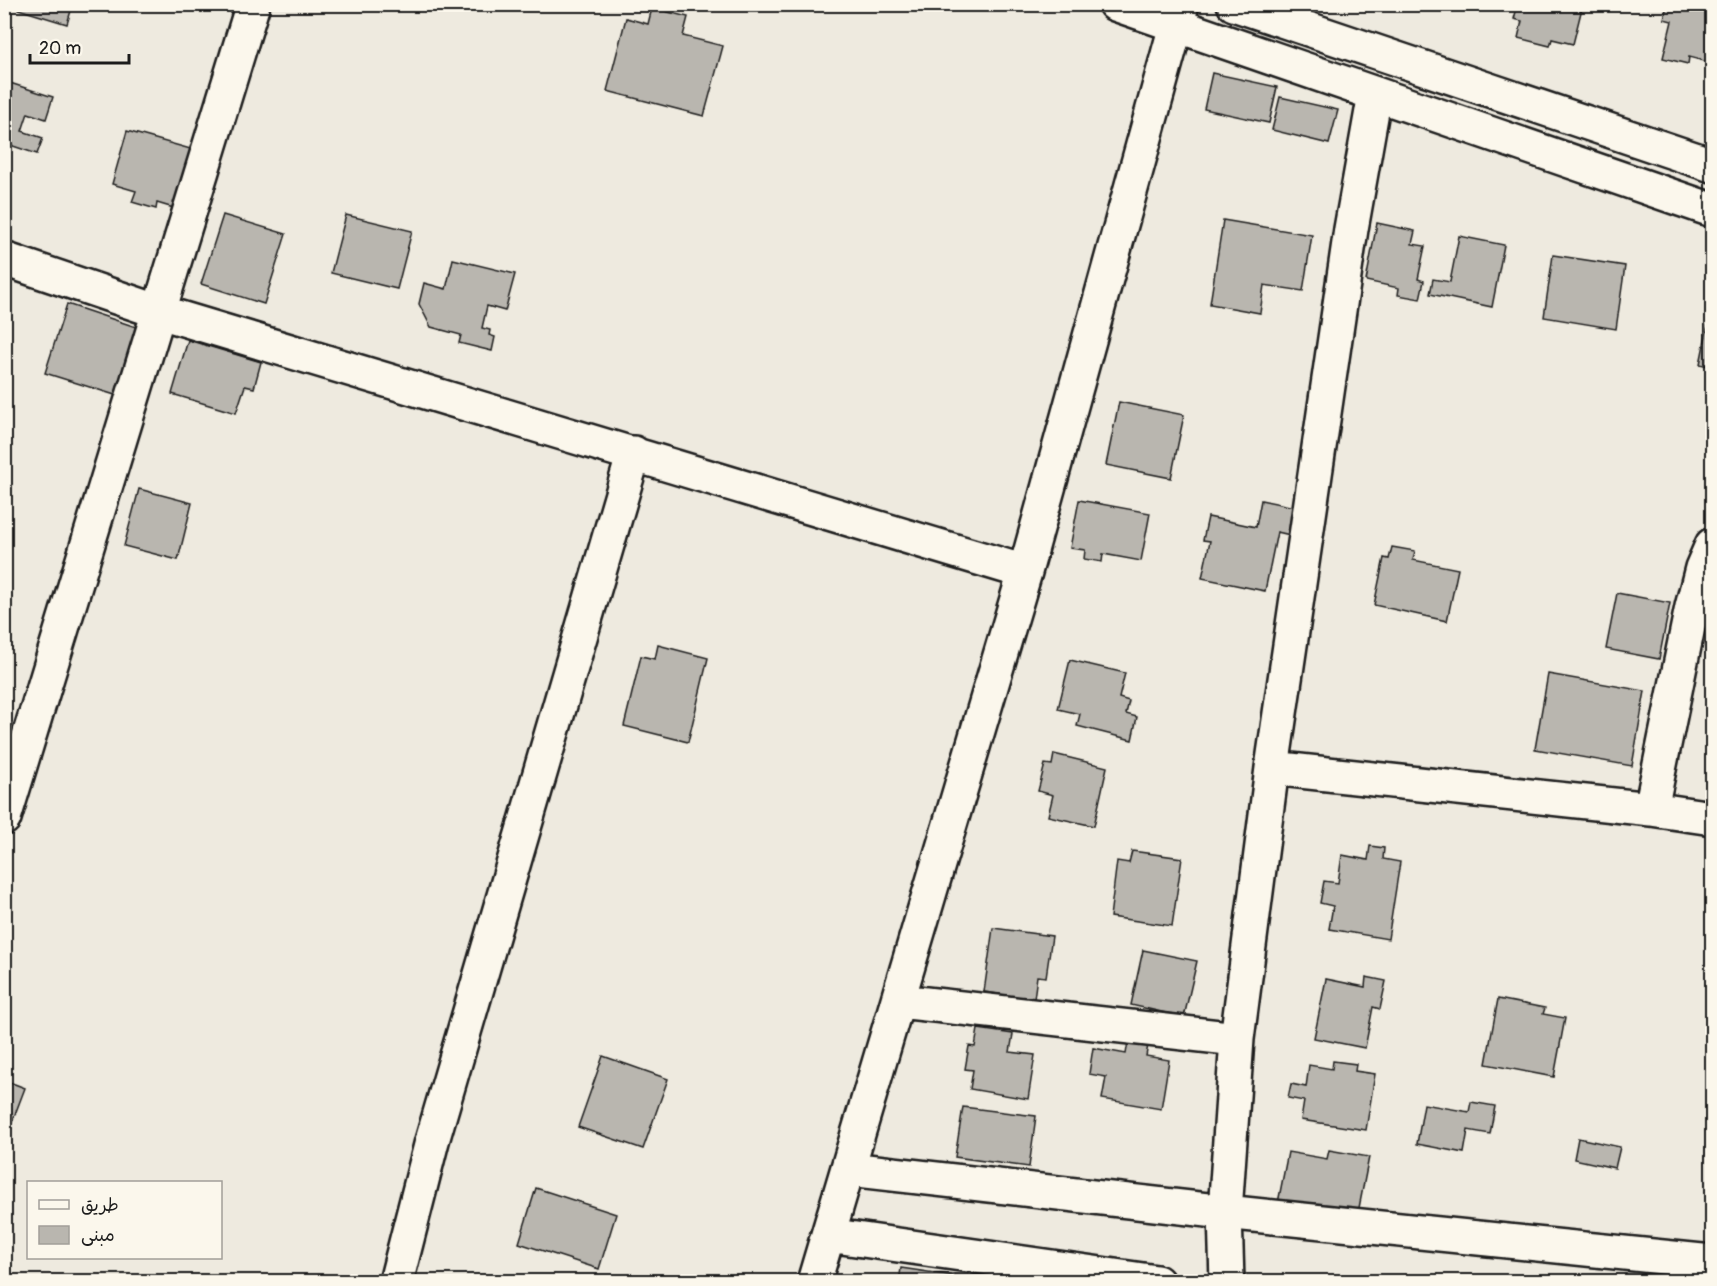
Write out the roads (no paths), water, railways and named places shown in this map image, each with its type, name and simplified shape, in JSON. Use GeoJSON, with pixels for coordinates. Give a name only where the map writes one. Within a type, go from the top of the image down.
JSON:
{"type":"FeatureCollection","features":[{"type":"Feature","properties":{"kind":"street"},"geometry":{"type":"LineString","coordinates":[[4,818],[253,4]]}},
{"type":"Feature","properties":{"kind":"street"},"geometry":{"type":"LineString","coordinates":[[1115,4],[1178,15],[1375,94],[1713,210]]}},
{"type":"Feature","properties":{"kind":"street"},"geometry":{"type":"LineString","coordinates":[[1234,4],[1713,165]]}},
{"type":"Feature","properties":{"kind":"street"},"geometry":{"type":"LineString","coordinates":[[814,1281],[1025,573],[1178,15]]}},
{"type":"Feature","properties":{"kind":"street"},"geometry":{"type":"LineString","coordinates":[[1227,1281],[1225,1212],[1237,1039],[1272,768],[1350,241],[1375,94]]}},
{"type":"Feature","properties":{"kind":"street"},"geometry":{"type":"LineString","coordinates":[[4,259],[160,312],[634,453],[1025,573]]}},
{"type":"Feature","properties":{"kind":"street"},"geometry":{"type":"LineString","coordinates":[[396,1281],[436,1130],[634,453]]}},
{"type":"Feature","properties":{"kind":"street"},"geometry":{"type":"LineString","coordinates":[[1651,809],[1692,608],[1702,568],[1713,546]]}},
{"type":"Feature","properties":{"kind":"street"},"geometry":{"type":"LineString","coordinates":[[1272,768],[1651,809],[1713,818]]}},
{"type":"Feature","properties":{"kind":"street"},"geometry":{"type":"LineString","coordinates":[[899,1001],[1237,1039]]}},
{"type":"Feature","properties":{"kind":"street"},"geometry":{"type":"LineString","coordinates":[[849,1168],[1225,1212],[1713,1262]]}},
{"type":"Feature","properties":{"kind":"street"},"geometry":{"type":"LineString","coordinates":[[828,1235],[1157,1281]]}}]}
